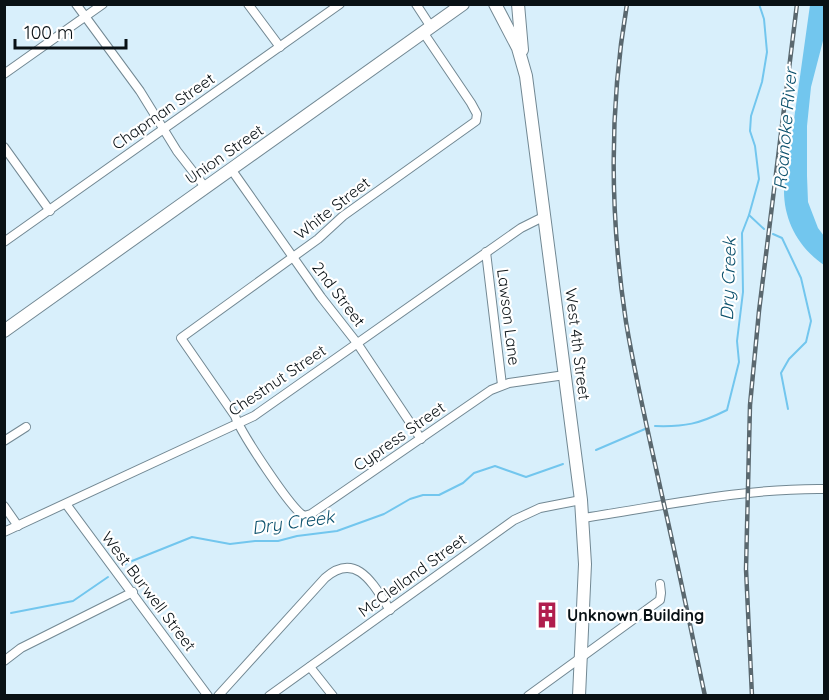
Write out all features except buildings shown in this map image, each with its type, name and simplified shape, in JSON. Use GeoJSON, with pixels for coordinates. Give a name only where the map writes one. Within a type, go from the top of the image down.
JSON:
{"type":"FeatureCollection","features":[{"type":"Feature","properties":{"kind":"main road","name":"Union Street"},"geometry":{"type":"LineString","coordinates":[[4,331],[463,4]]}},
{"type":"Feature","properties":{"kind":"main road","name":"West 4th Street"},"geometry":{"type":"LineString","coordinates":[[495,4],[510,30],[522,60],[532,113],[581,500],[585,564],[579,696]]}},
{"type":"Feature","properties":{"kind":"main road"},"geometry":{"type":"LineString","coordinates":[[518,4],[522,60]]}},
{"type":"Feature","properties":{"kind":"street"},"geometry":{"type":"LineString","coordinates":[[76,4],[140,91],[177,151],[205,187]]}},
{"type":"Feature","properties":{"kind":"street"},"geometry":{"type":"LineString","coordinates":[[4,74],[103,4]]}},
{"type":"Feature","properties":{"kind":"street"},"geometry":{"type":"LineString","coordinates":[[248,4],[280,47]]}},
{"type":"Feature","properties":{"kind":"street","name":"Chapman Street"},"geometry":{"type":"LineString","coordinates":[[4,242],[340,4]]}},
{"type":"Feature","properties":{"kind":"street","name":"White Street"},"geometry":{"type":"LineString","coordinates":[[238,425],[235,416],[181,338],[318,239],[343,216],[474,123],[477,114],[427,29],[416,4]]}},
{"type":"Feature","properties":{"kind":"street"},"geometry":{"type":"LineString","coordinates":[[4,147],[50,211]]}},
{"type":"Feature","properties":{"kind":"street","name":"2nd Street"},"geometry":{"type":"LineString","coordinates":[[231,169],[292,257],[357,343],[421,439]]}},
{"type":"Feature","properties":{"kind":"street","name":"Chestnut Street"},"geometry":{"type":"LineString","coordinates":[[4,532],[255,416],[486,252],[521,228],[545,216]]}},
{"type":"Feature","properties":{"kind":"street","name":"Lawson Lane"},"geometry":{"type":"LineString","coordinates":[[486,252],[502,385]]}},
{"type":"Feature","properties":{"kind":"street","name":"Cypress Street"},"geometry":{"type":"LineString","coordinates":[[238,425],[296,510],[307,516],[481,396],[502,385],[565,375]]}},
{"type":"Feature","properties":{"kind":"street"},"geometry":{"type":"LineString","coordinates":[[4,441],[26,427]]}},
{"type":"Feature","properties":{"kind":"street"},"geometry":{"type":"LineString","coordinates":[[583,519],[761,492],[825,489]]}},
{"type":"Feature","properties":{"kind":"street","name":"McClelland Street"},"geometry":{"type":"LineString","coordinates":[[269,696],[514,520],[540,508],[581,500]]}},
{"type":"Feature","properties":{"kind":"street","name":"West Burwell Street"},"geometry":{"type":"LineString","coordinates":[[66,504],[208,696]]}},
{"type":"Feature","properties":{"kind":"street"},"geometry":{"type":"LineString","coordinates":[[4,506],[18,526]]}},
{"type":"Feature","properties":{"kind":"street"},"geometry":{"type":"LineString","coordinates":[[218,696],[325,578],[343,568],[355,568],[361,572],[371,582],[390,610]]}},
{"type":"Feature","properties":{"kind":"street"},"geometry":{"type":"LineString","coordinates":[[528,696],[660,600],[662,593],[660,584]]}},
{"type":"Feature","properties":{"kind":"street"},"geometry":{"type":"LineString","coordinates":[[4,661],[21,648],[132,592]]}},
{"type":"Feature","properties":{"kind":"street"},"geometry":{"type":"LineString","coordinates":[[310,667],[333,696]]}},
{"type":"Feature","properties":{"kind":"water"},"geometry":{"type":"Polygon","coordinates":[[[810,5],[824,5],[824,37],[811,87],[807,126],[807,176],[808,202],[818,228],[824,236],[824,265],[807,250],[795,233],[787,213],[784,191],[810,5]]]}},
{"type":"Feature","properties":{"kind":"waterway","name":"Dry Creek"},"geometry":{"type":"LineString","coordinates":[[655,426],[692,424],[727,410],[739,362],[737,341],[743,292],[742,233],[759,179],[755,146],[750,131],[751,116],[762,82],[767,52],[764,19],[759,4]]}},
{"type":"Feature","properties":{"kind":"waterway"},"geometry":{"type":"LineString","coordinates":[[749,215],[764,229]]}},
{"type":"Feature","properties":{"kind":"waterway"},"geometry":{"type":"LineString","coordinates":[[773,234],[782,238],[801,278],[811,321],[806,342],[789,359],[781,373],[788,409]]}},
{"type":"Feature","properties":{"kind":"waterway","name":"Dry Creek"},"geometry":{"type":"LineString","coordinates":[[596,450],[645,429]]}},
{"type":"Feature","properties":{"kind":"waterway","name":"Dry Creek"},"geometry":{"type":"LineString","coordinates":[[122,567],[192,537],[230,544],[278,541],[337,531],[384,514],[410,499],[423,495],[439,495],[463,483],[474,473],[495,466],[526,477],[563,464]]}},
{"type":"Feature","properties":{"kind":"waterway","name":"Dry Creek"},"geometry":{"type":"LineString","coordinates":[[11,613],[73,601],[108,577]]}},
{"type":"Feature","properties":{"kind":"railway"},"geometry":{"type":"LineString","coordinates":[[627,4],[617,83],[614,163],[621,282],[639,389],[705,696]]}},
{"type":"Feature","properties":{"kind":"railway"},"geometry":{"type":"LineString","coordinates":[[752,696],[746,569],[750,405],[759,311],[797,4]]}},
{"type":"Feature","properties":{"kind":"place","name":"Unknown Building"},"geometry":{"type":"Point","coordinates":[547,615]}},
{"type":"Feature","properties":{"kind":"water label","name":"Roanoke River"},"geometry":{"type":"Point","coordinates":[785,129]}}]}
